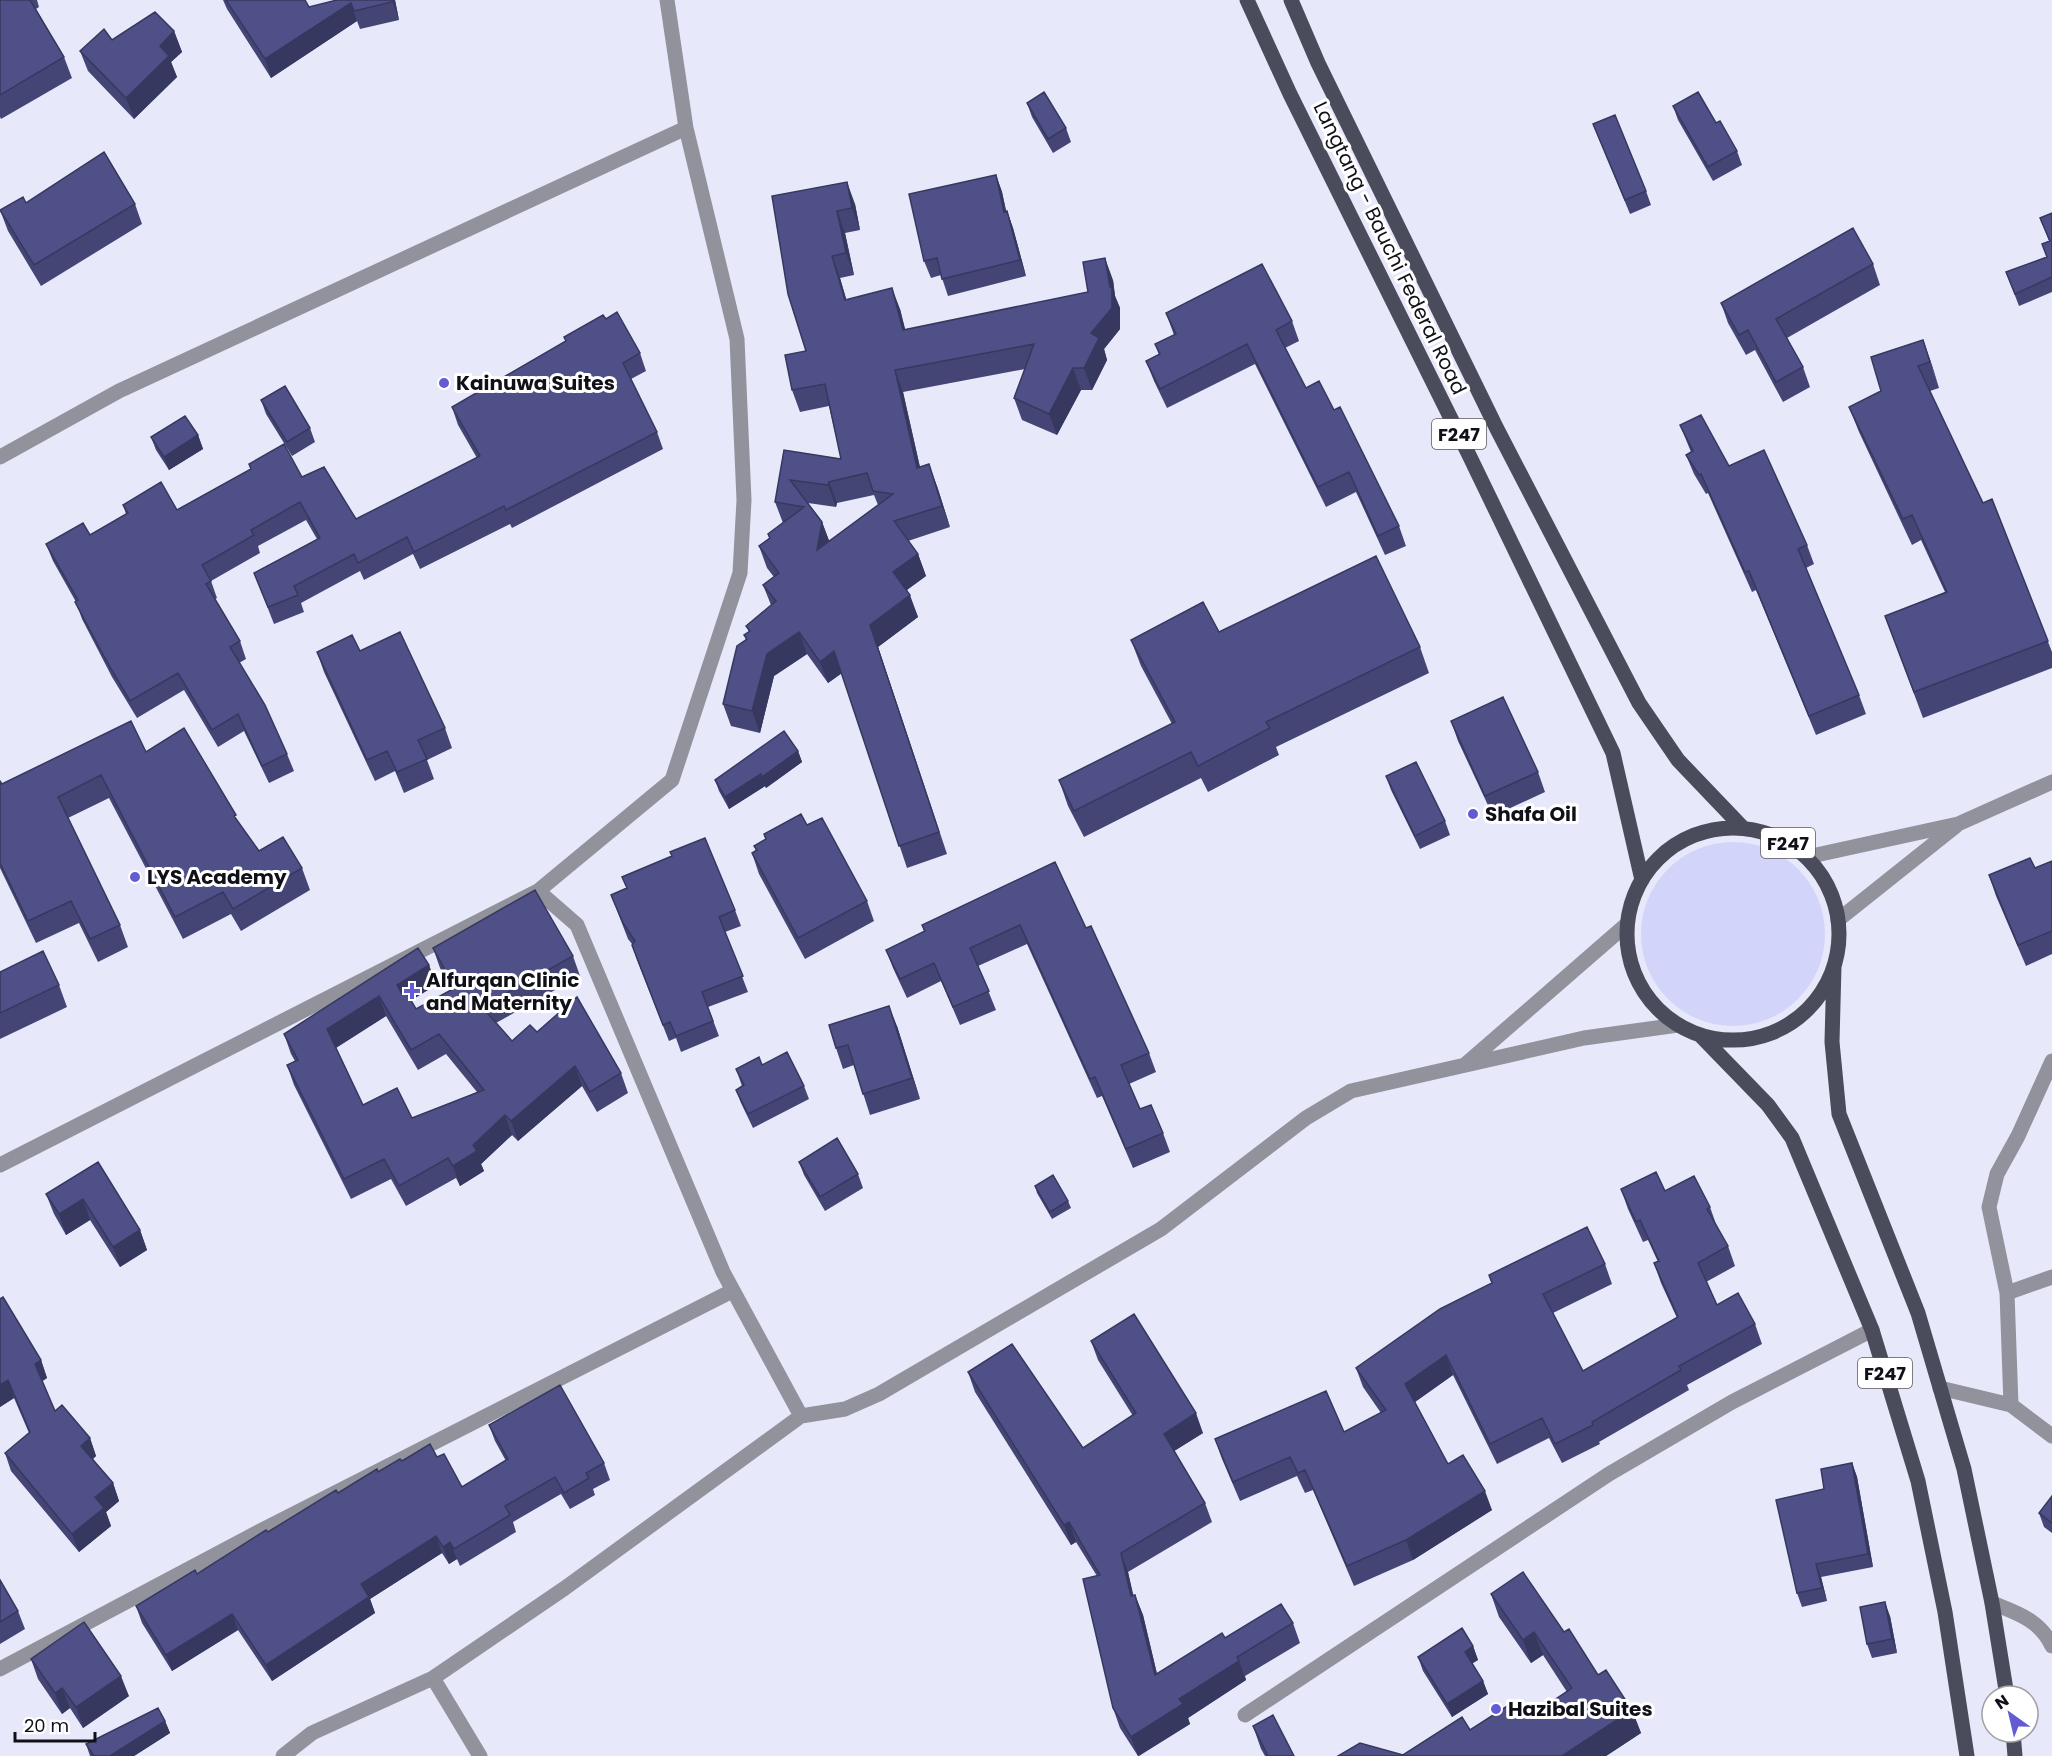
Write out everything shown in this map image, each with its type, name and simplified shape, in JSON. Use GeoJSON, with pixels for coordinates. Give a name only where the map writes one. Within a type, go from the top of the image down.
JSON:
{"type":"FeatureCollection","features":[{"type":"Feature","properties":{"kind":"main road","name":"Langtang - Bauchi Federal Road"},"geometry":{"type":"LineString","coordinates":[[1247,0],[1290,94],[1470,457],[1612,753],[1642,880]]}},
{"type":"Feature","properties":{"kind":"main road","name":"Langtang - Bauchi Federal Road"},"geometry":{"type":"LineString","coordinates":[[1291,0],[1318,63],[1497,429],[1640,703],[1678,760],[1743,828]]}},
{"type":"Feature","properties":{"kind":"main road","name":"F247"},"geometry":{"type":"LineString","coordinates":[[1834,966],[1824,988],[1809,1007],[1791,1022],[1770,1033],[1747,1039],[1723,1039],[1700,1035],[1659,1011],[1644,992],[1633,971],[1628,948],[1627,924],[1632,901],[1642,880],[1657,861],[1675,845],[1696,834],[1719,829],[1743,828],[1777,838],[1807,857],[1822,875],[1833,897],[1838,920],[1839,943],[1834,966],[1832,1042],[1839,1114],[1918,1313],[1964,1469],[1992,1603],[2005,1684]]}},
{"type":"Feature","properties":{"kind":"main road","name":"F247"},"geometry":{"type":"LineString","coordinates":[[1700,1035],[1768,1105],[1792,1138],[1872,1330],[1918,1481],[1945,1612],[1967,1756]]}},
{"type":"Feature","properties":{"kind":"street"},"geometry":{"type":"LineString","coordinates":[[0,1165],[538,891],[672,780],[740,573],[744,500],[737,339],[686,128],[667,0]]}},
{"type":"Feature","properties":{"kind":"street"},"geometry":{"type":"LineString","coordinates":[[0,457],[119,391],[686,128]]}},
{"type":"Feature","properties":{"kind":"street"},"geometry":{"type":"LineString","coordinates":[[1807,857],[1958,824],[2052,782]]}},
{"type":"Feature","properties":{"kind":"street"},"geometry":{"type":"LineString","coordinates":[[1838,920],[1958,824]]}},
{"type":"Feature","properties":{"kind":"street"},"geometry":{"type":"LineString","coordinates":[[538,891],[577,925],[732,1291],[801,1416]]}},
{"type":"Feature","properties":{"kind":"street"},"geometry":{"type":"LineString","coordinates":[[1465,1065],[1627,924]]}},
{"type":"Feature","properties":{"kind":"street"},"geometry":{"type":"LineString","coordinates":[[283,1756],[312,1733],[433,1678],[565,1588],[801,1416],[844,1410],[879,1394],[1151,1235],[1306,1118],[1351,1091],[1584,1038],[1678,1024]]}},
{"type":"Feature","properties":{"kind":"street"},"geometry":{"type":"LineString","coordinates":[[2010,1406],[2007,1293],[1989,1207],[1997,1174],[2018,1136],[2052,1060]]}},
{"type":"Feature","properties":{"kind":"street"},"geometry":{"type":"LineString","coordinates":[[2007,1293],[2052,1277]]}},
{"type":"Feature","properties":{"kind":"street"},"geometry":{"type":"LineString","coordinates":[[0,1669],[260,1531],[732,1291]]}},
{"type":"Feature","properties":{"kind":"street"},"geometry":{"type":"LineString","coordinates":[[1245,1715],[1609,1474],[1732,1402],[1872,1330]]}},
{"type":"Feature","properties":{"kind":"street"},"geometry":{"type":"LineString","coordinates":[[1940,1388],[2010,1406],[2052,1436]]}},
{"type":"Feature","properties":{"kind":"street"},"geometry":{"type":"LineString","coordinates":[[1992,1603],[2022,1615],[2039,1626],[2052,1646]]}},
{"type":"Feature","properties":{"kind":"street"},"geometry":{"type":"LineString","coordinates":[[433,1678],[480,1756]]}},
{"type":"Feature","properties":{"kind":"shaded area"},"geometry":{"type":"Polygon","coordinates":[[[1733,842],[1751,843],[1768,849],[1784,857],[1798,869],[1810,883],[1818,899],[1824,916],[1824,952],[1818,969],[1810,985],[1798,999],[1784,1011],[1768,1019],[1751,1025],[1733,1026],[1715,1025],[1698,1019],[1682,1011],[1668,999],[1656,985],[1648,969],[1642,952],[1641,934],[1642,916],[1648,899],[1656,883],[1668,869],[1682,857],[1698,849],[1715,843],[1733,842]]]}},
{"type":"Feature","properties":{"kind":"building"},"geometry":{"type":"Polygon","coordinates":[[[0,0],[30,0],[64,57],[0,95],[0,0]]]}},
{"type":"Feature","properties":{"kind":"building"},"geometry":{"type":"Polygon","coordinates":[[[226,0],[305,0],[309,7],[337,0],[392,0],[392,2],[354,11],[351,3],[265,59],[226,0]]]}},
{"type":"Feature","properties":{"kind":"building"},"geometry":{"type":"Polygon","coordinates":[[[155,12],[174,31],[160,46],[169,56],[126,98],[80,51],[104,29],[112,40],[155,12]]]}},
{"type":"Feature","properties":{"kind":"building"},"geometry":{"type":"Polygon","coordinates":[[[1044,92],[1066,128],[1048,139],[1027,103],[1044,92]]]}},
{"type":"Feature","properties":{"kind":"building"},"geometry":{"type":"Polygon","coordinates":[[[1698,92],[1716,123],[1720,121],[1737,151],[1708,167],[1673,106],[1698,92]]]}},
{"type":"Feature","properties":{"kind":"building"},"geometry":{"type":"Polygon","coordinates":[[[1615,115],[1646,191],[1625,200],[1593,124],[1615,115]]]}},
{"type":"Feature","properties":{"kind":"building"},"geometry":{"type":"Polygon","coordinates":[[[104,152],[135,204],[34,265],[0,210],[23,197],[26,203],[104,152]]]}},
{"type":"Feature","properties":{"kind":"building"},"geometry":{"type":"Polygon","coordinates":[[[996,175],[1004,212],[1007,211],[1020,260],[942,279],[937,258],[924,261],[909,194],[996,175]]]}},
{"type":"Feature","properties":{"kind":"building"},"geometry":{"type":"Polygon","coordinates":[[[847,182],[852,208],[837,211],[846,253],[832,256],[845,300],[892,288],[903,330],[1088,292],[1083,262],[1105,258],[1110,287],[1112,287],[1112,308],[1091,333],[1099,338],[1084,368],[1073,368],[1049,414],[1014,398],[1034,344],[895,370],[917,468],[929,464],[942,506],[894,521],[918,554],[893,572],[910,595],[870,625],[939,832],[899,846],[834,651],[820,662],[799,632],[767,654],[752,711],[723,704],[737,646],[747,639],[744,635],[750,631],[746,626],[776,601],[763,585],[779,573],[759,546],[770,538],[768,534],[804,507],[775,502],[784,450],[841,459],[825,384],[792,390],[785,355],[806,351],[788,294],[772,196],[847,182]],[[867,473],[829,482],[828,485],[790,480],[822,522],[817,550],[893,494],[873,491],[867,473]]]}},
{"type":"Feature","properties":{"kind":"building"},"geometry":{"type":"Polygon","coordinates":[[[2052,213],[2052,277],[2015,294],[2006,272],[2047,257],[2042,244],[2050,241],[2040,218],[2052,213]]]}},
{"type":"Feature","properties":{"kind":"building"},"geometry":{"type":"Polygon","coordinates":[[[1853,228],[1873,264],[1776,319],[1803,367],[1776,382],[1748,330],[1739,335],[1721,303],[1853,228]]]}},
{"type":"Feature","properties":{"kind":"building"},"geometry":{"type":"Polygon","coordinates":[[[1262,264],[1292,321],[1276,330],[1306,388],[1319,381],[1334,410],[1340,407],[1399,526],[1378,536],[1349,472],[1318,487],[1247,344],[1160,389],[1146,361],[1160,354],[1155,344],[1176,334],[1166,313],[1262,264]]]}},
{"type":"Feature","properties":{"kind":"building"},"geometry":{"type":"Polygon","coordinates":[[[617,312],[640,353],[623,363],[657,432],[506,510],[504,506],[414,552],[407,537],[358,563],[354,554],[294,586],[298,595],[268,607],[254,573],[320,538],[300,502],[251,530],[254,535],[202,565],[211,581],[206,584],[240,641],[230,647],[265,705],[287,754],[262,766],[238,714],[212,730],[178,673],[130,701],[106,660],[75,602],[78,600],[46,544],[83,523],[90,535],[128,513],[123,505],[161,482],[177,510],[251,469],[249,464],[284,444],[302,477],[324,467],[356,519],[480,456],[452,407],[566,341],[564,337],[603,315],[606,319],[617,312]]]}},
{"type":"Feature","properties":{"kind":"building"},"geometry":{"type":"Polygon","coordinates":[[[1923,340],[1930,362],[1918,366],[1983,503],[1992,499],[2048,641],[1914,692],[1885,616],[1947,592],[1912,515],[1903,519],[1849,407],[1881,391],[1871,357],[1923,340]]]}},
{"type":"Feature","properties":{"kind":"building"},"geometry":{"type":"Polygon","coordinates":[[[285,386],[310,428],[287,442],[261,400],[285,386]]]}},
{"type":"Feature","properties":{"kind":"building"},"geometry":{"type":"Polygon","coordinates":[[[1701,415],[1729,466],[1764,450],[1807,545],[1798,549],[1859,695],[1809,716],[1749,571],[1745,572],[1701,474],[1699,475],[1686,455],[1693,451],[1680,425],[1701,415]]]}},
{"type":"Feature","properties":{"kind":"building"},"geometry":{"type":"Polygon","coordinates":[[[185,416],[198,435],[164,457],[151,437],[185,416]]]}},
{"type":"Feature","properties":{"kind":"building"},"geometry":{"type":"Polygon","coordinates":[[[1376,556],[1420,647],[1266,722],[1270,728],[1198,766],[1191,752],[1074,811],[1059,780],[1175,722],[1131,640],[1203,602],[1219,632],[1376,556]]]}},
{"type":"Feature","properties":{"kind":"building"},"geometry":{"type":"Polygon","coordinates":[[[400,632],[445,728],[418,740],[427,759],[397,772],[387,751],[367,760],[317,652],[352,635],[360,651],[400,632]]]}},
{"type":"Feature","properties":{"kind":"building"},"geometry":{"type":"Polygon","coordinates":[[[1503,697],[1538,772],[1485,796],[1451,721],[1503,697]]]}},
{"type":"Feature","properties":{"kind":"building"},"geometry":{"type":"Polygon","coordinates":[[[131,721],[146,752],[184,728],[236,815],[234,816],[259,851],[283,837],[302,868],[233,909],[223,892],[175,917],[101,775],[58,797],[120,925],[90,939],[71,901],[28,921],[0,863],[0,781],[2,784],[131,721]]]}},
{"type":"Feature","properties":{"kind":"building"},"geometry":{"type":"Polygon","coordinates":[[[784,731],[798,751],[762,777],[761,774],[725,797],[715,780],[784,731]]]}},
{"type":"Feature","properties":{"kind":"building"},"geometry":{"type":"Polygon","coordinates":[[[1416,762],[1445,821],[1415,836],[1386,776],[1416,762]]]}},
{"type":"Feature","properties":{"kind":"building"},"geometry":{"type":"Polygon","coordinates":[[[801,814],[807,825],[822,818],[867,901],[798,938],[752,853],[757,850],[754,846],[766,839],[764,834],[801,814]]]}},
{"type":"Feature","properties":{"kind":"building"},"geometry":{"type":"Polygon","coordinates":[[[705,838],[735,910],[719,917],[743,976],[702,992],[713,1021],[676,1036],[670,1022],[663,1025],[632,945],[635,941],[623,923],[611,895],[627,888],[622,877],[672,856],[670,852],[705,838]]]}},
{"type":"Feature","properties":{"kind":"building"},"geometry":{"type":"Polygon","coordinates":[[[2030,858],[2035,868],[2052,861],[2052,931],[2018,945],[1989,875],[2030,858]]]}},
{"type":"Feature","properties":{"kind":"building"},"geometry":{"type":"Polygon","coordinates":[[[1055,862],[1086,928],[1091,926],[1149,1053],[1121,1065],[1140,1109],[1151,1105],[1163,1133],[1126,1149],[1095,1077],[1090,1079],[1020,925],[970,948],[989,991],[953,1007],[934,963],[900,979],[886,950],[925,931],[922,925],[1055,862]]]}},
{"type":"Feature","properties":{"kind":"building"},"geometry":{"type":"Polygon","coordinates":[[[535,890],[573,956],[482,1007],[512,1041],[530,1025],[537,1032],[577,997],[621,1073],[590,1092],[575,1066],[511,1121],[505,1115],[473,1145],[477,1151],[453,1166],[448,1158],[399,1186],[384,1159],[344,1179],[287,1065],[298,1060],[284,1034],[418,948],[429,965],[397,985],[402,994],[406,992],[416,1009],[455,988],[433,948],[535,890]],[[379,996],[327,1029],[363,1105],[397,1088],[412,1118],[484,1090],[439,1034],[411,1050],[379,996]]]}},
{"type":"Feature","properties":{"kind":"building"},"geometry":{"type":"Polygon","coordinates":[[[43,951],[59,985],[0,1013],[0,972],[43,951]]]}},
{"type":"Feature","properties":{"kind":"building"},"geometry":{"type":"Polygon","coordinates":[[[889,1006],[912,1078],[863,1094],[848,1045],[836,1048],[829,1025],[889,1006]]]}},
{"type":"Feature","properties":{"kind":"building"},"geometry":{"type":"Polygon","coordinates":[[[787,1052],[804,1086],[748,1114],[736,1090],[744,1085],[736,1069],[759,1057],[762,1065],[787,1052]]]}},
{"type":"Feature","properties":{"kind":"building"},"geometry":{"type":"Polygon","coordinates":[[[837,1138],[858,1174],[820,1197],[799,1162],[837,1138]]]}},
{"type":"Feature","properties":{"kind":"building"},"geometry":{"type":"Polygon","coordinates":[[[98,1162],[140,1230],[113,1247],[83,1199],[59,1214],[46,1194],[98,1162]]]}},
{"type":"Feature","properties":{"kind":"building"},"geometry":{"type":"Polygon","coordinates":[[[1656,1172],[1665,1191],[1694,1176],[1710,1207],[1707,1209],[1728,1246],[1698,1263],[1717,1305],[1738,1293],[1755,1324],[1679,1366],[1681,1370],[1592,1422],[1593,1425],[1555,1444],[1542,1418],[1490,1444],[1446,1355],[1405,1384],[1448,1464],[1463,1455],[1485,1491],[1406,1540],[1347,1566],[1305,1470],[1298,1473],[1290,1457],[1233,1482],[1215,1439],[1326,1391],[1344,1432],[1386,1410],[1356,1368],[1440,1309],[1492,1283],[1489,1275],[1587,1227],[1605,1264],[1543,1294],[1583,1371],[1678,1317],[1654,1263],[1659,1261],[1640,1220],[1636,1222],[1621,1189],[1656,1172]]]}},
{"type":"Feature","properties":{"kind":"building"},"geometry":{"type":"Polygon","coordinates":[[[1053,1175],[1068,1201],[1050,1212],[1035,1186],[1053,1175]]]}},
{"type":"Feature","properties":{"kind":"building"},"geometry":{"type":"Polygon","coordinates":[[[3,1297],[41,1360],[35,1364],[55,1411],[62,1405],[90,1438],[81,1446],[113,1483],[95,1497],[104,1508],[72,1534],[5,1453],[30,1432],[8,1380],[0,1385],[0,1299],[3,1297]]]}},
{"type":"Feature","properties":{"kind":"building"},"geometry":{"type":"Polygon","coordinates":[[[1134,1314],[1196,1413],[1164,1434],[1205,1503],[1121,1553],[1131,1596],[1135,1595],[1155,1675],[1222,1633],[1225,1638],[1281,1604],[1293,1623],[1237,1657],[1239,1661],[1179,1699],[1183,1704],[1131,1737],[1113,1708],[1083,1579],[1100,1575],[1069,1522],[1064,1525],[968,1372],[1012,1344],[1083,1448],[1136,1413],[1091,1341],[1134,1314]]]}},
{"type":"Feature","properties":{"kind":"building"},"geometry":{"type":"Polygon","coordinates":[[[560,1385],[604,1463],[586,1473],[589,1478],[564,1493],[555,1477],[505,1506],[510,1515],[454,1549],[450,1542],[443,1547],[436,1536],[361,1584],[369,1597],[266,1665],[232,1614],[166,1655],[136,1606],[195,1570],[197,1574],[266,1530],[268,1532],[336,1490],[338,1493],[377,1469],[378,1472],[400,1459],[402,1461],[430,1444],[437,1457],[444,1454],[462,1487],[508,1459],[489,1425],[560,1385]]]}},
{"type":"Feature","properties":{"kind":"building"},"geometry":{"type":"Polygon","coordinates":[[[1852,1463],[1868,1554],[1816,1564],[1822,1588],[1797,1593],[1776,1500],[1824,1489],[1821,1469],[1852,1463]]]}},
{"type":"Feature","properties":{"kind":"building"},"geometry":{"type":"Polygon","coordinates":[[[2052,1496],[2052,1523],[2039,1513],[2052,1496]]]}},
{"type":"Feature","properties":{"kind":"building"},"geometry":{"type":"Polygon","coordinates":[[[1523,1572],[1564,1632],[1569,1629],[1598,1675],[1606,1670],[1632,1710],[1562,1756],[1338,1756],[1360,1743],[1403,1755],[1462,1717],[1470,1730],[1515,1701],[1527,1718],[1572,1688],[1534,1632],[1523,1640],[1491,1594],[1523,1572]]]}},
{"type":"Feature","properties":{"kind":"building"},"geometry":{"type":"Polygon","coordinates":[[[0,1580],[18,1611],[0,1622],[0,1580]]]}},
{"type":"Feature","properties":{"kind":"building"},"geometry":{"type":"Polygon","coordinates":[[[1885,1602],[1892,1639],[1867,1644],[1860,1607],[1885,1602]]]}},
{"type":"Feature","properties":{"kind":"building"},"geometry":{"type":"Polygon","coordinates":[[[84,1622],[121,1676],[76,1707],[62,1688],[55,1693],[31,1659],[84,1622]]]}},
{"type":"Feature","properties":{"kind":"building"},"geometry":{"type":"Polygon","coordinates":[[[1462,1628],[1473,1646],[1465,1652],[1483,1681],[1447,1704],[1418,1657],[1462,1628]]]}},
{"type":"Feature","properties":{"kind":"building"},"geometry":{"type":"Polygon","coordinates":[[[158,1708],[165,1721],[110,1756],[94,1756],[86,1744],[158,1708]]]}},
{"type":"Feature","properties":{"kind":"building"},"geometry":{"type":"Polygon","coordinates":[[[1273,1715],[1294,1756],[1268,1756],[1253,1726],[1273,1715]]]}},
{"type":"Feature","properties":{"kind":"place","name":"Kainuwa Suites"},"geometry":{"type":"Point","coordinates":[444,383]}},
{"type":"Feature","properties":{"kind":"place","name":"Shafa Oil"},"geometry":{"type":"Point","coordinates":[1473,814]}},
{"type":"Feature","properties":{"kind":"place","name":"LYS Academy"},"geometry":{"type":"Point","coordinates":[135,877]}},
{"type":"Feature","properties":{"kind":"place","name":"Alfurqan Clinic and Maternity"},"geometry":{"type":"Point","coordinates":[412,991]}},
{"type":"Feature","properties":{"kind":"place","name":"Hazibal Suites"},"geometry":{"type":"Point","coordinates":[1496,1709]}}]}
